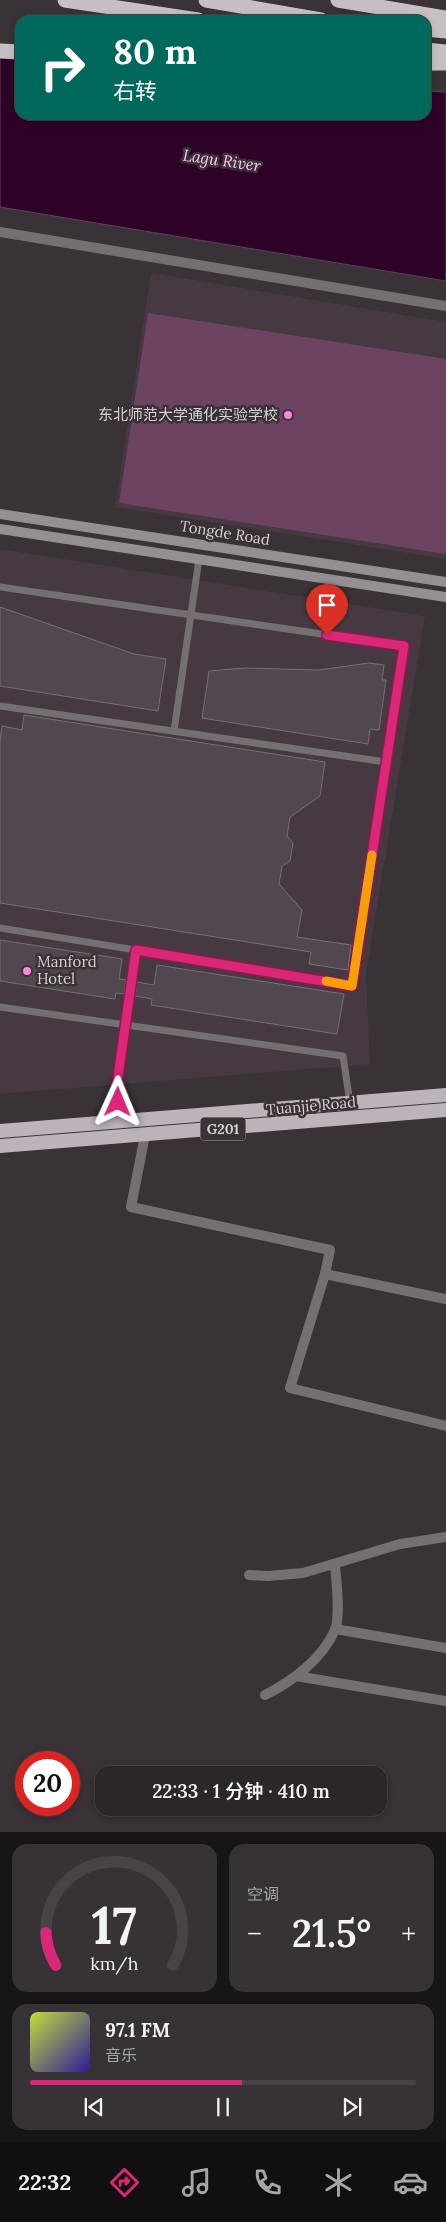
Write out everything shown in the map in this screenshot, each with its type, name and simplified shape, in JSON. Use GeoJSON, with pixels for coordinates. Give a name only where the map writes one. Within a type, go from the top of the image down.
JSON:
{"type":"FeatureCollection","features":[{"type":"Feature","properties":{"kind":"highway"},"geometry":{"type":"LineString","coordinates":[[65,0],[165,15]]}},
{"type":"Feature","properties":{"kind":"highway"},"geometry":{"type":"LineString","coordinates":[[206,0],[289,15]]}},
{"type":"Feature","properties":{"kind":"highway"},"geometry":{"type":"LineString","coordinates":[[338,0],[428,15]]}},
{"type":"Feature","properties":{"kind":"highway"},"geometry":{"type":"LineString","coordinates":[[431,16],[446,18]]}},
{"type":"Feature","properties":{"kind":"highway"},"geometry":{"type":"LineString","coordinates":[[431,30],[446,31]]}},
{"type":"Feature","properties":{"kind":"highway"},"geometry":{"type":"LineString","coordinates":[[431,50],[446,52]]}},
{"type":"Feature","properties":{"kind":"highway"},"geometry":{"type":"LineString","coordinates":[[0,51],[15,52]]}},
{"type":"Feature","properties":{"kind":"highway"},"geometry":{"type":"LineString","coordinates":[[431,63],[446,63]]}},
{"type":"Feature","properties":{"kind":"highway","name":"Tuanjie Road"},"geometry":{"type":"LineString","coordinates":[[0,1131],[446,1095]]}},
{"type":"Feature","properties":{"kind":"highway","name":"Tuanjie Road"},"geometry":{"type":"LineString","coordinates":[[0,1146],[446,1110]]}},
{"type":"Feature","properties":{"kind":"main road","name":"Tongde Road"},"geometry":{"type":"LineString","coordinates":[[0,514],[446,582]]}},
{"type":"Feature","properties":{"kind":"main road","name":"Tongde Road"},"geometry":{"type":"LineString","coordinates":[[0,529],[446,597]]}},
{"type":"Feature","properties":{"kind":"street"},"geometry":{"type":"LineString","coordinates":[[0,232],[446,306]]}},
{"type":"Feature","properties":{"kind":"street"},"geometry":{"type":"LineString","coordinates":[[145,1135],[131,1207],[330,1250],[325,1274],[290,1388],[446,1426]]}},
{"type":"Feature","properties":{"kind":"street"},"geometry":{"type":"LineString","coordinates":[[325,1274],[446,1299]]}},
{"type":"Feature","properties":{"kind":"street"},"geometry":{"type":"LineString","coordinates":[[249,1575],[303,1573],[400,1544],[446,1537]]}},
{"type":"Feature","properties":{"kind":"street"},"geometry":{"type":"LineString","coordinates":[[265,1695],[287,1684],[316,1658],[335,1629],[335,1564]]}},
{"type":"Feature","properties":{"kind":"street"},"geometry":{"type":"LineString","coordinates":[[335,1629],[446,1648]]}},
{"type":"Feature","properties":{"kind":"street"},"geometry":{"type":"LineString","coordinates":[[296,1676],[446,1701]]}},
{"type":"Feature","properties":{"kind":"lane"},"geometry":{"type":"LineString","coordinates":[[174,731],[199,559]]}},
{"type":"Feature","properties":{"kind":"lane"},"geometry":{"type":"LineString","coordinates":[[0,587],[404,646],[352,986],[0,928]]}},
{"type":"Feature","properties":{"kind":"lane"},"geometry":{"type":"LineString","coordinates":[[0,706],[386,762]]}},
{"type":"Feature","properties":{"kind":"lane"},"geometry":{"type":"LineString","coordinates":[[121,1122],[117,1084],[136,950]]}},
{"type":"Feature","properties":{"kind":"lane"},"geometry":{"type":"LineString","coordinates":[[0,1007],[343,1056],[350,1104]]}},
{"type":"Feature","properties":{"kind":"shaded area","name":"东北师范大学通化实验学校"},"geometry":{"type":"Polygon","coordinates":[[[151,273],[446,322],[446,559],[115,507],[151,273]]]}},
{"type":"Feature","properties":{"kind":"shaded area","name":"东北师范大学通化实验学校"},"geometry":{"type":"Polygon","coordinates":[[[148,313],[446,359],[446,554],[119,503],[148,313]]]}},
{"type":"Feature","properties":{"kind":"shaded area"},"geometry":{"type":"Polygon","coordinates":[[[0,549],[425,616],[366,973],[370,1064],[0,1094],[0,549]]]}},
{"type":"Feature","properties":{"kind":"water","name":"Lagu River"},"geometry":{"type":"Polygon","coordinates":[[[0,55],[15,56],[15,120],[431,120],[431,91],[446,92],[446,281],[0,207],[0,55]]]}},
{"type":"Feature","properties":{"kind":"building"},"geometry":{"type":"Polygon","coordinates":[[[0,607],[134,654],[166,659],[158,711],[0,686],[0,607]]]}},
{"type":"Feature","properties":{"kind":"building"},"geometry":{"type":"Polygon","coordinates":[[[369,663],[384,665],[382,680],[386,680],[379,730],[370,729],[368,744],[202,718],[209,671],[245,668],[319,670],[369,663]]]}},
{"type":"Feature","properties":{"kind":"building"},"geometry":{"type":"Polygon","coordinates":[[[24,715],[325,762],[320,796],[290,817],[287,836],[293,843],[290,861],[282,866],[279,884],[302,910],[297,937],[351,945],[348,970],[309,964],[311,952],[0,903],[0,741],[2,726],[22,730],[24,715]]]}},
{"type":"Feature","properties":{"kind":"building"},"geometry":{"type":"Polygon","coordinates":[[[0,940],[122,959],[119,979],[126,980],[124,994],[116,993],[115,999],[0,981],[0,940]]]}},
{"type":"Feature","properties":{"kind":"building"},"geometry":{"type":"Polygon","coordinates":[[[157,965],[344,994],[337,1034],[151,1005],[152,999],[135,996],[137,982],[154,985],[157,965]]]}},
{"type":"Feature","properties":{"kind":"slow traffic"},"geometry":{"type":"LineString","coordinates":[[326,981],[352,986],[372,855]]}},
{"type":"Feature","properties":{"kind":"place","name":"东北师范大学通化实验学校"},"geometry":{"type":"Point","coordinates":[288,415]}},
{"type":"Feature","properties":{"kind":"place","name":"Manford Hotel"},"geometry":{"type":"Point","coordinates":[27,971]}},
{"type":"Feature","properties":{"kind":"route"},"geometry":{"type":"LineString","coordinates":[[118,1102],[117,1084],[136,950],[352,986],[404,646],[327,635]]}}]}
